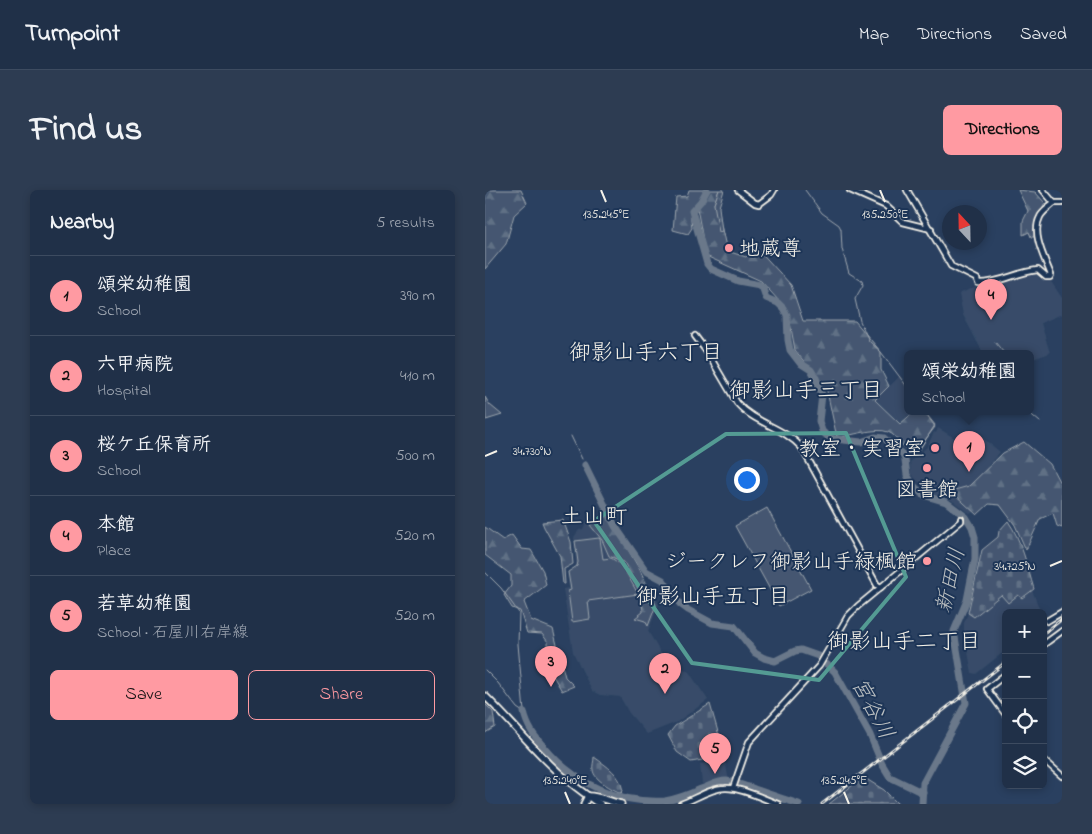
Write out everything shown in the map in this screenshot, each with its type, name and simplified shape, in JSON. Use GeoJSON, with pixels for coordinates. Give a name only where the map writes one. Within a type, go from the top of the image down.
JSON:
{"type":"FeatureCollection","features":[{"type":"Feature","properties":{"kind":"main road"},"geometry":{"type":"LineString","coordinates":[[485,696],[566,780],[600,804]]}},
{"type":"Feature","properties":{"kind":"main road"},"geometry":{"type":"LineString","coordinates":[[584,804],[591,799],[621,804]]}},
{"type":"Feature","properties":{"kind":"street"},"geometry":{"type":"LineString","coordinates":[[738,190],[759,204],[771,195],[774,190]]}},
{"type":"Feature","properties":{"kind":"street"},"geometry":{"type":"LineString","coordinates":[[850,190],[886,206],[903,222],[931,229]]}},
{"type":"Feature","properties":{"kind":"street"},"geometry":{"type":"LineString","coordinates":[[907,190],[951,266],[977,279],[978,283],[986,283],[1037,270],[1045,277],[1050,276],[1038,239],[1037,228],[1043,212],[1054,203],[1062,203]]}},
{"type":"Feature","properties":{"kind":"street"},"geometry":{"type":"LineString","coordinates":[[1043,190],[1054,203]]}},
{"type":"Feature","properties":{"kind":"street"},"geometry":{"type":"LineString","coordinates":[[695,336],[743,411],[790,435],[802,448],[873,578],[877,585],[881,587]]}},
{"type":"Feature","properties":{"kind":"street"},"geometry":{"type":"LineString","coordinates":[[733,788],[749,742],[806,681],[824,658],[848,616],[961,521],[961,519]]}},
{"type":"Feature","properties":{"kind":"street"},"geometry":{"type":"LineString","coordinates":[[1047,621],[1062,612]]}},
{"type":"Feature","properties":{"kind":"street"},"geometry":{"type":"LineString","coordinates":[[1047,642],[1062,631]]}},
{"type":"Feature","properties":{"kind":"street"},"geometry":{"type":"LineString","coordinates":[[1002,677],[987,689],[1002,710]]}},
{"type":"Feature","properties":{"kind":"street"},"geometry":{"type":"LineString","coordinates":[[1047,763],[1062,776]]}},
{"type":"Feature","properties":{"kind":"street"},"geometry":{"type":"LineString","coordinates":[[681,804],[715,790],[725,788],[733,788],[778,804]]}},
{"type":"Feature","properties":{"kind":"highlighted area"},"geometry":{"type":"Polygon","coordinates":[[[846,433],[906,577],[819,680],[692,663],[594,521],[726,434],[846,433]]]}},
{"type":"Feature","properties":{"kind":"shaded area"},"geometry":{"type":"Polygon","coordinates":[[[1029,273],[1037,273],[1040,279],[1050,280],[1062,298],[1062,314],[1041,323],[1050,353],[1034,359],[1034,350],[981,350],[963,315],[959,294],[1029,273]]]}},
{"type":"Feature","properties":{"kind":"shaded area"},"geometry":{"type":"Polygon","coordinates":[[[900,376],[904,382],[904,415],[909,415],[900,423],[876,400],[900,376]]]}},
{"type":"Feature","properties":{"kind":"shaded area"},"geometry":{"type":"Polygon","coordinates":[[[938,428],[961,442],[978,434],[1000,452],[988,466],[990,469],[979,504],[971,514],[951,500],[930,493],[911,474],[910,462],[927,447],[938,428]]]}},
{"type":"Feature","properties":{"kind":"shaded area"},"geometry":{"type":"Polygon","coordinates":[[[588,518],[589,525],[597,522],[644,576],[659,604],[648,631],[663,657],[689,672],[708,700],[677,722],[647,734],[629,713],[620,697],[600,695],[592,691],[573,652],[563,589],[569,588],[567,572],[576,566],[574,537],[579,530],[583,529],[588,518]]]}},
{"type":"Feature","properties":{"kind":"shaded area"},"geometry":{"type":"Polygon","coordinates":[[[1032,590],[1039,609],[1002,609],[1002,653],[976,674],[972,673],[964,631],[964,623],[968,613],[974,617],[1001,595],[1018,594],[1022,598],[1032,590]]]}},
{"type":"Feature","properties":{"kind":"shaded area"},"geometry":{"type":"Polygon","coordinates":[[[724,757],[729,780],[722,779],[702,784],[700,764],[719,761],[718,758],[724,757]]]}},
{"type":"Feature","properties":{"kind":"green space"},"geometry":{"type":"Polygon","coordinates":[[[485,190],[521,190],[527,203],[514,215],[506,244],[485,269],[485,190]]]}},
{"type":"Feature","properties":{"kind":"green space"},"geometry":{"type":"Polygon","coordinates":[[[689,190],[719,190],[714,204],[717,208],[727,251],[746,257],[756,247],[791,285],[803,321],[855,321],[881,352],[881,370],[889,386],[875,400],[900,424],[910,415],[925,415],[935,427],[915,453],[907,450],[892,434],[883,431],[870,431],[837,438],[827,391],[795,350],[788,311],[761,281],[706,256],[697,208],[690,211],[692,228],[688,234],[673,230],[676,197],[687,196],[689,190]]]}},
{"type":"Feature","properties":{"kind":"green space"},"geometry":{"type":"Polygon","coordinates":[[[719,190],[724,190],[719,207],[722,231],[719,232],[714,204],[719,190]]]}},
{"type":"Feature","properties":{"kind":"green space"},"geometry":{"type":"Polygon","coordinates":[[[1018,190],[1035,192],[1045,203],[1036,223],[1034,237],[1031,237],[1029,232],[1023,235],[1023,221],[1028,211],[1018,190]]]}},
{"type":"Feature","properties":{"kind":"green space"},"geometry":{"type":"Polygon","coordinates":[[[485,397],[490,405],[502,415],[486,420],[485,397]]]}},
{"type":"Feature","properties":{"kind":"green space"},"geometry":{"type":"Polygon","coordinates":[[[1024,442],[1050,464],[1062,487],[1062,528],[1057,526],[1053,513],[1040,519],[1026,550],[1015,525],[1000,505],[989,504],[977,515],[951,491],[969,486],[1003,453],[1024,442]]]}},
{"type":"Feature","properties":{"kind":"green space"},"geometry":{"type":"Polygon","coordinates":[[[767,508],[811,589],[779,606],[735,526],[767,508]]]}},
{"type":"Feature","properties":{"kind":"green space"},"geometry":{"type":"Polygon","coordinates":[[[608,516],[640,570],[656,605],[648,626],[645,621],[635,618],[643,612],[641,595],[624,562],[609,556],[602,540],[590,525],[608,516]]]}},
{"type":"Feature","properties":{"kind":"green space"},"geometry":{"type":"Polygon","coordinates":[[[563,520],[571,542],[573,564],[564,569],[565,584],[563,584],[560,556],[542,522],[563,520]]]}},
{"type":"Feature","properties":{"kind":"green space"},"geometry":{"type":"Polygon","coordinates":[[[1008,521],[1021,545],[1034,589],[1022,598],[1018,595],[1008,603],[1001,595],[974,617],[968,613],[982,550],[998,537],[999,531],[1008,521]]]}},
{"type":"Feature","properties":{"kind":"green space"},"geometry":{"type":"Polygon","coordinates":[[[485,527],[503,540],[512,535],[522,549],[531,550],[543,571],[546,585],[524,602],[531,620],[553,629],[565,677],[574,686],[562,691],[549,669],[548,642],[542,634],[527,633],[520,611],[512,608],[504,595],[511,586],[511,575],[485,555],[485,527]]]}},
{"type":"Feature","properties":{"kind":"green space"},"geometry":{"type":"Polygon","coordinates":[[[599,538],[603,559],[611,558],[622,565],[638,594],[588,601],[590,619],[572,622],[568,591],[571,590],[568,572],[577,566],[578,562],[575,541],[599,538]]]}},
{"type":"Feature","properties":{"kind":"green space"},"geometry":{"type":"Polygon","coordinates":[[[485,704],[493,712],[495,727],[485,733],[485,704]]]}},
{"type":"Feature","properties":{"kind":"green space"},"geometry":{"type":"Polygon","coordinates":[[[710,704],[724,753],[714,758],[691,762],[677,752],[668,735],[675,726],[710,704]]]}},
{"type":"Feature","properties":{"kind":"green space"},"geometry":{"type":"Polygon","coordinates":[[[594,757],[616,775],[623,791],[621,793],[604,784],[594,774],[594,757]]]}},
{"type":"Feature","properties":{"kind":"green space"},"geometry":{"type":"Polygon","coordinates":[[[863,777],[884,790],[898,804],[829,804],[863,777]]]}},
{"type":"Feature","properties":{"kind":"waterway","name":"新田川"},"geometry":{"type":"LineString","coordinates":[[707,190],[701,201],[692,211],[707,264],[711,269],[738,281],[760,285],[766,298],[778,303],[783,308],[787,315],[790,350],[800,363],[811,370],[822,395],[819,421],[822,431],[827,436],[835,439],[861,442],[875,437],[884,438],[903,455],[907,475],[914,486],[923,495],[946,502],[966,517],[972,527],[975,537],[975,559],[967,600],[954,631],[966,703],[923,783],[922,804]]}},
{"type":"Feature","properties":{"kind":"waterway"},"geometry":{"type":"LineString","coordinates":[[805,190],[822,213],[839,225],[842,249],[849,273],[862,281],[863,285],[855,299],[860,321],[869,341],[881,352],[904,383]]}},
{"type":"Feature","properties":{"kind":"waterway"},"geometry":{"type":"LineString","coordinates":[[995,342],[1002,350]]}},
{"type":"Feature","properties":{"kind":"waterway"},"geometry":{"type":"LineString","coordinates":[[905,460],[918,452],[935,425],[927,415]]}},
{"type":"Feature","properties":{"kind":"waterway"},"geometry":{"type":"LineString","coordinates":[[1032,415],[1040,422]]}},
{"type":"Feature","properties":{"kind":"waterway","name":"宮谷川"},"geometry":{"type":"LineString","coordinates":[[571,436],[582,459]]}},
{"type":"Feature","properties":{"kind":"waterway","name":"宮谷川"},"geometry":{"type":"LineString","coordinates":[[585,465],[615,526],[646,571],[663,580],[680,604],[712,623],[734,626],[755,653],[764,658],[775,661],[801,650],[818,656],[835,672],[870,735],[882,764],[890,777],[923,793]]}},
{"type":"Feature","properties":{"kind":"waterway"},"geometry":{"type":"LineString","coordinates":[[485,572],[501,588],[519,613],[518,644],[524,712]]}},
{"type":"Feature","properties":{"kind":"waterway"},"geometry":{"type":"LineString","coordinates":[[485,670],[498,683],[517,708],[523,712]]}},
{"type":"Feature","properties":{"kind":"waterway"},"geometry":{"type":"LineString","coordinates":[[524,712],[532,732],[557,760],[583,781],[614,795],[631,799],[665,801],[726,781],[799,804]]}},
{"type":"Feature","properties":{"kind":"railway"},"geometry":{"type":"LineString","coordinates":[[1047,631],[1062,619]]}},
{"type":"Feature","properties":{"kind":"railway"},"geometry":{"type":"LineString","coordinates":[[822,804],[1002,665]]}},
{"type":"Feature","properties":{"kind":"place","name":"地蔵尊"},"geometry":{"type":"Point","coordinates":[729,248]}},
{"type":"Feature","properties":{"kind":"place","name":"本館"},"geometry":{"type":"Point","coordinates":[991,320]}},
{"type":"Feature","properties":{"kind":"place","name":"教室・実習室"},"geometry":{"type":"Point","coordinates":[935,448]}},
{"type":"Feature","properties":{"kind":"place","name":"図書館"},"geometry":{"type":"Point","coordinates":[927,468]}},
{"type":"Feature","properties":{"kind":"place","name":"頌栄幼稚園"},"geometry":{"type":"Point","coordinates":[969,472]}},
{"type":"Feature","properties":{"kind":"place","name":"ジークレフ御影山手緑楓館"},"geometry":{"type":"Point","coordinates":[927,561]}},
{"type":"Feature","properties":{"kind":"place","name":"桜ケ丘保育所"},"geometry":{"type":"Point","coordinates":[551,687]}},
{"type":"Feature","properties":{"kind":"place","name":"六甲病院"},"geometry":{"type":"Point","coordinates":[665,694]}},
{"type":"Feature","properties":{"kind":"place","name":"若草幼稚園"},"geometry":{"type":"Point","coordinates":[715,774]}},
{"type":"Feature","properties":{"kind":"district","name":"御影山手六丁目"},"geometry":{"type":"Point","coordinates":[646,351]}},
{"type":"Feature","properties":{"kind":"district","name":"御影山手三丁目"},"geometry":{"type":"Point","coordinates":[806,389]}},
{"type":"Feature","properties":{"kind":"district","name":"土山町"},"geometry":{"type":"Point","coordinates":[594,515]}},
{"type":"Feature","properties":{"kind":"district","name":"御影山手五丁目"},"geometry":{"type":"Point","coordinates":[713,595]}},
{"type":"Feature","properties":{"kind":"district","name":"御影山手二丁目"},"geometry":{"type":"Point","coordinates":[904,640]}}]}
